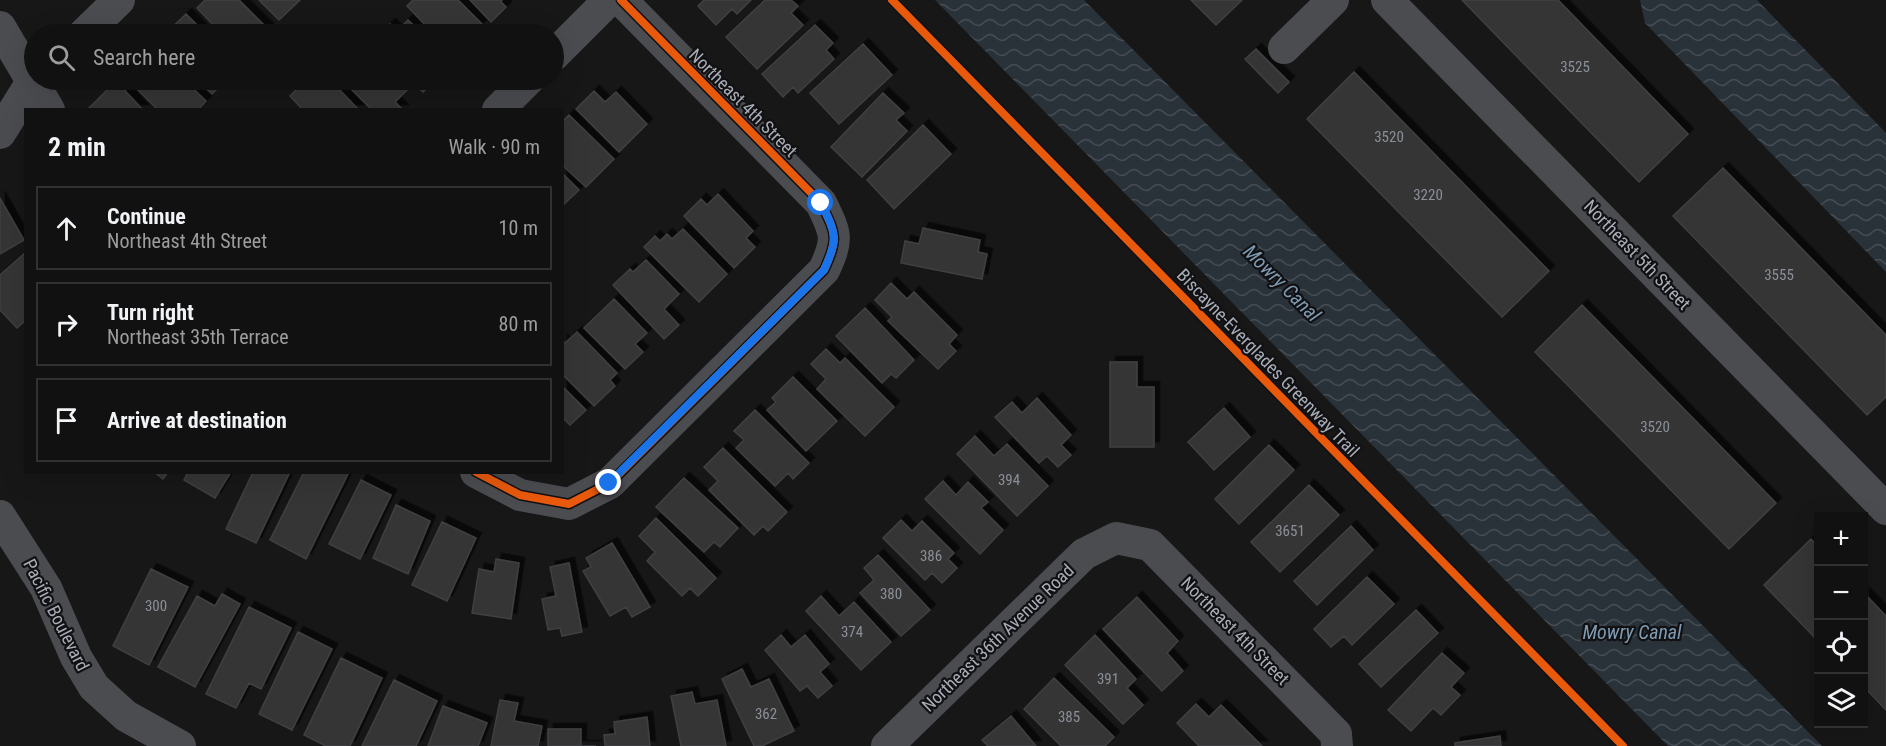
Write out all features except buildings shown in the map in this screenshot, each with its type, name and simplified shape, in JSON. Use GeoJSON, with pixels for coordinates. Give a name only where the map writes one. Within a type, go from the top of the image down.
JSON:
{"type":"FeatureCollection","features":[{"type":"Feature","properties":{"kind":"street"},"geometry":{"type":"LineString","coordinates":[[94,24],[119,0]]}},
{"type":"Feature","properties":{"kind":"street"},"geometry":{"type":"LineString","coordinates":[[564,45],[609,0]]}},
{"type":"Feature","properties":{"kind":"street","name":"Northeast 4th Street"},"geometry":{"type":"LineString","coordinates":[[480,474],[520,495],[569,504],[609,483],[824,270],[833,250],[835,233],[821,203],[621,0]]}},
{"type":"Feature","properties":{"kind":"street"},"geometry":{"type":"LineString","coordinates":[[1284,48],[1333,0]]}},
{"type":"Feature","properties":{"kind":"street","name":"Northeast 5th Street"},"geometry":{"type":"LineString","coordinates":[[1387,0],[1886,509]]}},
{"type":"Feature","properties":{"kind":"street"},"geometry":{"type":"LineString","coordinates":[[0,27],[24,64]]}},
{"type":"Feature","properties":{"kind":"street"},"geometry":{"type":"LineString","coordinates":[[0,90],[24,82]]}},
{"type":"Feature","properties":{"kind":"street"},"geometry":{"type":"LineString","coordinates":[[0,133],[27,90]]}},
{"type":"Feature","properties":{"kind":"street"},"geometry":{"type":"LineString","coordinates":[[39,90],[48,108]]}},
{"type":"Feature","properties":{"kind":"street"},"geometry":{"type":"LineString","coordinates":[[500,108],[518,90]]}},
{"type":"Feature","properties":{"kind":"street","name":"Pacific Boulevard"},"geometry":{"type":"LineString","coordinates":[[0,516],[46,588],[76,657],[94,687],[126,716],[180,746]]}},
{"type":"Feature","properties":{"kind":"street","name":"Northeast 4th Street"},"geometry":{"type":"LineString","coordinates":[[1116,538],[1150,545],[1336,734],[1336,746]]}},
{"type":"Feature","properties":{"kind":"street","name":"Northeast 36th Avenue Road"},"geometry":{"type":"LineString","coordinates":[[887,746],[1084,554],[1116,538]]}},
{"type":"Feature","properties":{"kind":"water","name":"Mowry Canal"},"geometry":{"type":"Polygon","coordinates":[[[935,0],[1084,0],[1822,746],[1668,746],[935,0]]]}},
{"type":"Feature","properties":{"kind":"water"},"geometry":{"type":"Polygon","coordinates":[[[1640,0],[1757,0],[1886,133],[1886,272],[1645,23],[1640,0]]]}},
{"type":"Feature","properties":{"kind":"cycle path"},"geometry":{"type":"LineString","coordinates":[[480,474],[520,495],[569,504],[610,483],[824,270],[832,250],[834,236],[821,203],[621,0]]}},
{"type":"Feature","properties":{"kind":"cycle path","name":"Biscayne-Everglades Greenway Trail"},"geometry":{"type":"LineString","coordinates":[[892,0],[1623,746]]}},
{"type":"Feature","properties":{"kind":"route"},"geometry":{"type":"LineString","coordinates":[[609,483],[824,270],[833,250],[835,233],[821,203]]}}]}
